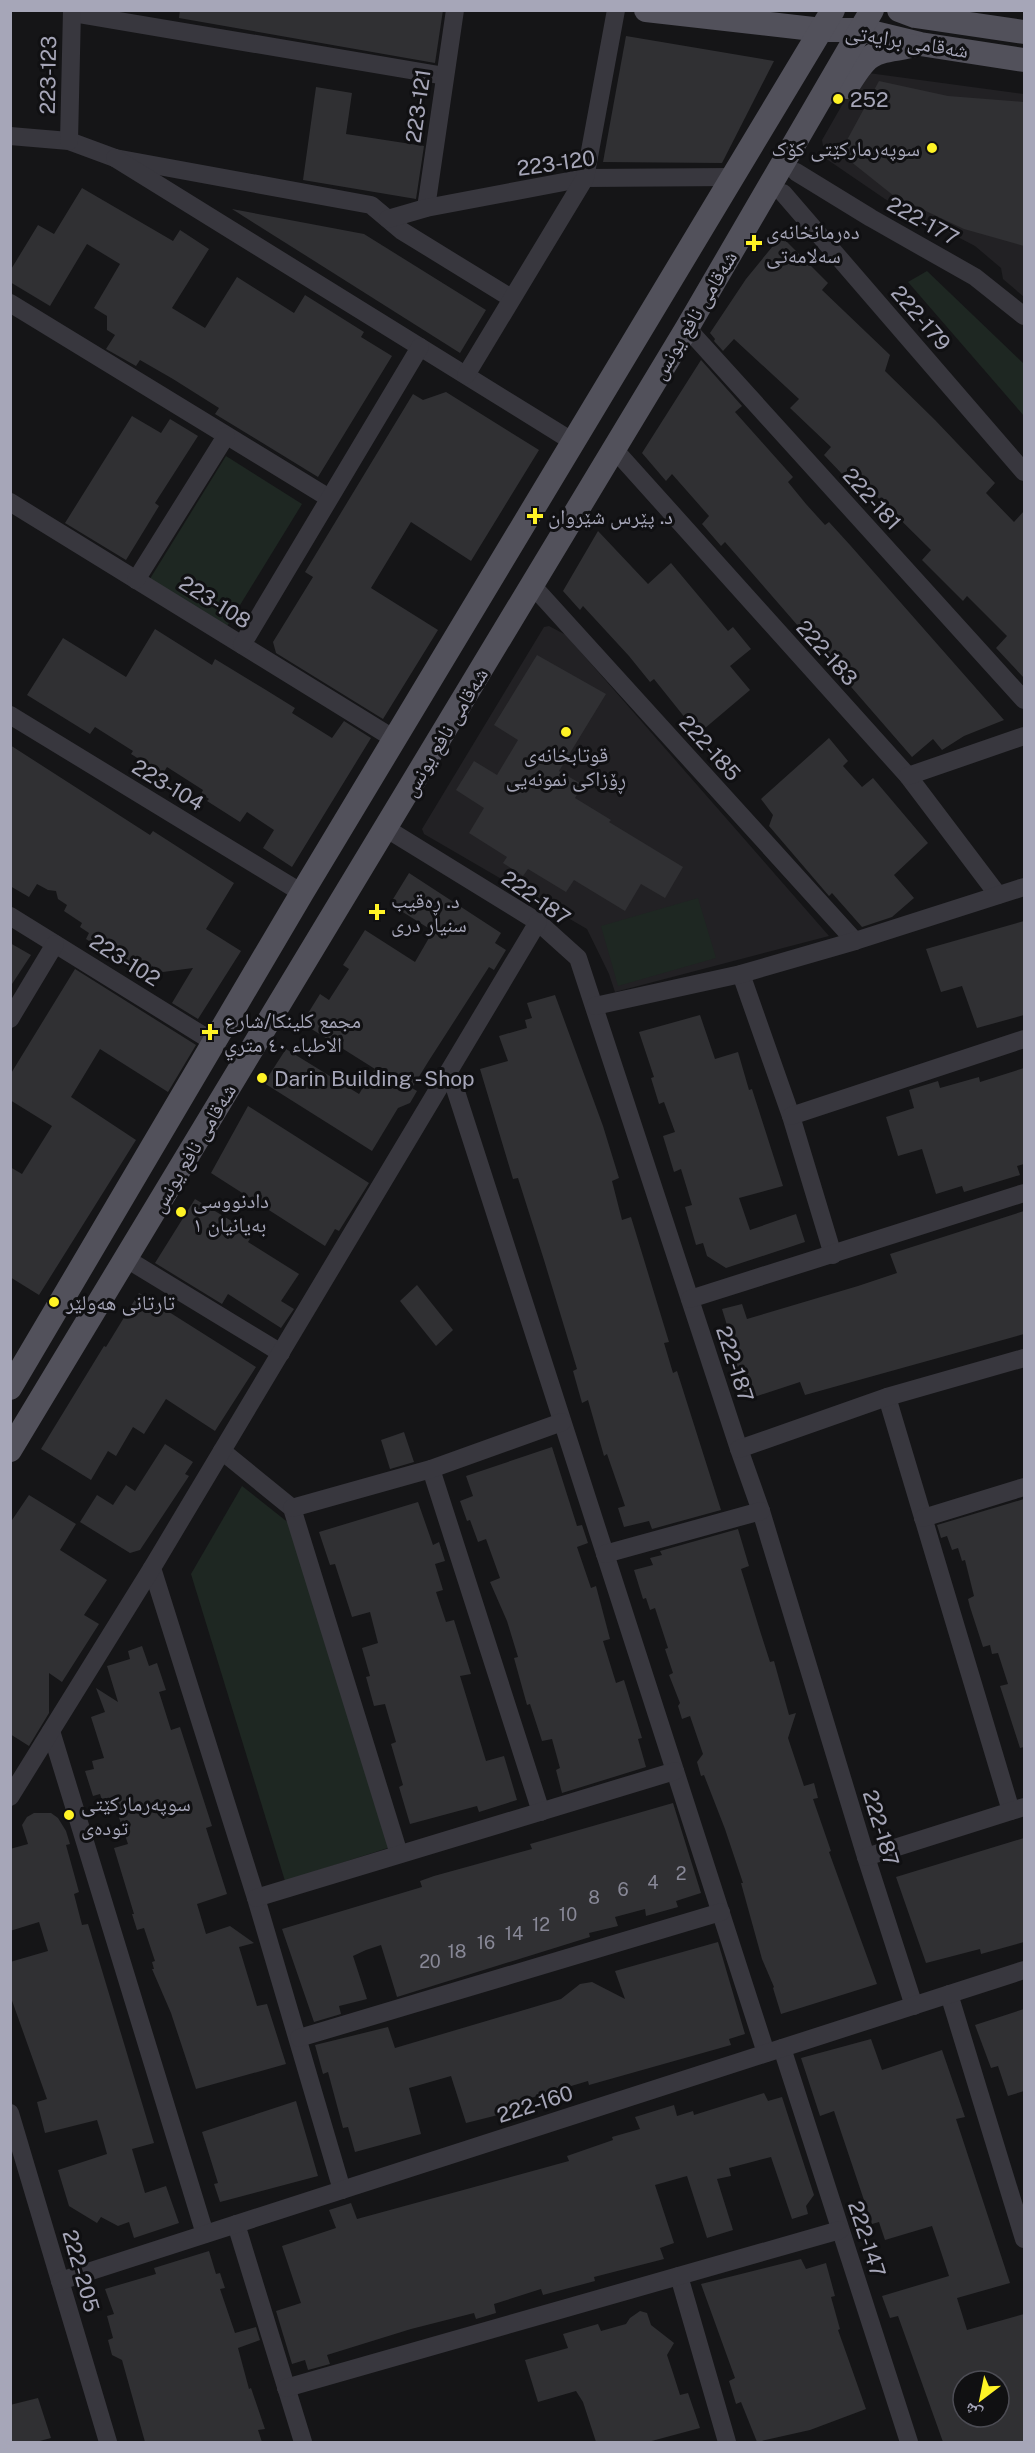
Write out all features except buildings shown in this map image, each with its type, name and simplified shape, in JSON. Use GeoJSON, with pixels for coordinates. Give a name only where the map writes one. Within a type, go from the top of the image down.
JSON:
{"type":"FeatureCollection","features":[{"type":"Feature","properties":{"kind":"main road","name":"شەقامی برایەتی"},"geometry":{"type":"LineString","coordinates":[[646,10],[867,20],[920,44],[1024,60]]}},
{"type":"Feature","properties":{"kind":"main road","name":"شەقامی برایەتی"},"geometry":{"type":"LineString","coordinates":[[899,10],[915,16],[948,16],[1024,32]]}},
{"type":"Feature","properties":{"kind":"main road","name":"شەقامی نافع یونس"},"geometry":{"type":"LineString","coordinates":[[10,1388],[302,894],[828,20]]}},
{"type":"Feature","properties":{"kind":"main road","name":"شەقامی نافع یونس"},"geometry":{"type":"LineString","coordinates":[[10,1450],[387,829],[734,249],[867,20]]}},
{"type":"Feature","properties":{"kind":"main road"},"geometry":{"type":"LineString","coordinates":[[734,249],[758,234],[862,62],[881,51],[920,44]]}},
{"type":"Feature","properties":{"kind":"main road"},"geometry":{"type":"LineString","coordinates":[[456,640],[487,660]]}},
{"type":"Feature","properties":{"kind":"street","name":"223-121"},"geometry":{"type":"LineString","coordinates":[[426,208],[455,10]]}},
{"type":"Feature","properties":{"kind":"street"},"geometry":{"type":"LineString","coordinates":[[466,375],[585,178],[616,10]]}},
{"type":"Feature","properties":{"kind":"street"},"geometry":{"type":"LineString","coordinates":[[72,12],[445,76]]}},
{"type":"Feature","properties":{"kind":"street","name":"223-123"},"geometry":{"type":"LineString","coordinates":[[69,141],[72,12]]}},
{"type":"Feature","properties":{"kind":"street"},"geometry":{"type":"LineString","coordinates":[[10,136],[69,141],[115,158],[372,205],[402,231],[511,298]]}},
{"type":"Feature","properties":{"kind":"street"},"geometry":{"type":"LineString","coordinates":[[115,158],[575,443]]}},
{"type":"Feature","properties":{"kind":"street","name":"222-177"},"geometry":{"type":"LineString","coordinates":[[796,172],[975,277],[1024,316]]}},
{"type":"Feature","properties":{"kind":"street","name":"223-120"},"geometry":{"type":"LineString","coordinates":[[388,219],[426,208],[585,178],[733,177]]}},
{"type":"Feature","properties":{"kind":"street","name":"222-179"},"geometry":{"type":"LineString","coordinates":[[783,193],[1024,472]]}},
{"type":"Feature","properties":{"kind":"street"},"geometry":{"type":"LineString","coordinates":[[10,303],[329,498]]}},
{"type":"Feature","properties":{"kind":"street","name":"222-181"},"geometry":{"type":"LineString","coordinates":[[687,328],[1024,700]]}},
{"type":"Feature","properties":{"kind":"street"},"geometry":{"type":"LineString","coordinates":[[242,645],[420,347]]}},
{"type":"Feature","properties":{"kind":"street"},"geometry":{"type":"LineString","coordinates":[[136,580],[226,436]]}},
{"type":"Feature","properties":{"kind":"street","name":"222-183"},"geometry":{"type":"LineString","coordinates":[[614,449],[908,776],[998,895]]}},
{"type":"Feature","properties":{"kind":"street","name":"223-108"},"geometry":{"type":"LineString","coordinates":[[10,502],[396,740]]}},
{"type":"Feature","properties":{"kind":"street","name":"222-185"},"geometry":{"type":"LineString","coordinates":[[532,585],[855,941]]}},
{"type":"Feature","properties":{"kind":"street","name":"223-104"},"geometry":{"type":"LineString","coordinates":[[10,715],[302,894]]}},
{"type":"Feature","properties":{"kind":"street"},"geometry":{"type":"LineString","coordinates":[[908,776],[1024,736]]}},
{"type":"Feature","properties":{"kind":"street","name":"222-187"},"geometry":{"type":"LineString","coordinates":[[387,829],[538,922],[578,958],[761,1511],[866,1857],[914,2006]]}},
{"type":"Feature","properties":{"kind":"street"},"geometry":{"type":"LineString","coordinates":[[595,1006],[741,974],[855,941],[1024,886]]}},
{"type":"Feature","properties":{"kind":"street","name":"223-102"},"geometry":{"type":"LineString","coordinates":[[10,916],[215,1043]]}},
{"type":"Feature","properties":{"kind":"street"},"geometry":{"type":"LineString","coordinates":[[10,1797],[153,1568],[538,922]]}},
{"type":"Feature","properties":{"kind":"street"},"geometry":{"type":"LineString","coordinates":[[10,1019],[55,944]]}},
{"type":"Feature","properties":{"kind":"street"},"geometry":{"type":"LineString","coordinates":[[741,974],[791,1116],[833,1255]]}},
{"type":"Feature","properties":{"kind":"street"},"geometry":{"type":"LineString","coordinates":[[791,1116],[1024,1039]]}},
{"type":"Feature","properties":{"kind":"street","name":"222-147"},"geometry":{"type":"LineString","coordinates":[[450,1073],[720,1912],[840,2230],[909,2442]]}},
{"type":"Feature","properties":{"kind":"street"},"geometry":{"type":"LineString","coordinates":[[690,1299],[1024,1193]]}},
{"type":"Feature","properties":{"kind":"street"},"geometry":{"type":"LineString","coordinates":[[125,1258],[281,1353]]}},
{"type":"Feature","properties":{"kind":"street"},"geometry":{"type":"LineString","coordinates":[[739,1449],[887,1397],[1024,1360]]}},
{"type":"Feature","properties":{"kind":"street"},"geometry":{"type":"LineString","coordinates":[[866,1857],[1018,1809],[923,1518],[887,1397]]}},
{"type":"Feature","properties":{"kind":"street"},"geometry":{"type":"LineString","coordinates":[[292,1508],[431,1469],[562,1422]]}},
{"type":"Feature","properties":{"kind":"street"},"geometry":{"type":"LineString","coordinates":[[222,1451],[292,1508],[399,1854]]}},
{"type":"Feature","properties":{"kind":"street"},"geometry":{"type":"LineString","coordinates":[[431,1469],[541,1812]]}},
{"type":"Feature","properties":{"kind":"street"},"geometry":{"type":"LineString","coordinates":[[923,1518],[1024,1487]]}},
{"type":"Feature","properties":{"kind":"street"},"geometry":{"type":"LineString","coordinates":[[605,1554],[761,1511]]}},
{"type":"Feature","properties":{"kind":"street"},"geometry":{"type":"LineString","coordinates":[[153,1568],[299,2038],[342,2190]]}},
{"type":"Feature","properties":{"kind":"street"},"geometry":{"type":"LineString","coordinates":[[51,1731],[206,2234]]}},
{"type":"Feature","properties":{"kind":"street"},"geometry":{"type":"LineString","coordinates":[[256,1898],[675,1771]]}},
{"type":"Feature","properties":{"kind":"street"},"geometry":{"type":"LineString","coordinates":[[299,2038],[720,1912]]}},
{"type":"Feature","properties":{"kind":"street","name":"222-160"},"geometry":{"type":"LineString","coordinates":[[60,2281],[1024,1970]]}},
{"type":"Feature","properties":{"kind":"street"},"geometry":{"type":"LineString","coordinates":[[949,1994],[1024,2239]]}},
{"type":"Feature","properties":{"kind":"street","name":"222-205"},"geometry":{"type":"LineString","coordinates":[[10,2113],[17,2161],[60,2281],[108,2442]]}},
{"type":"Feature","properties":{"kind":"street"},"geometry":{"type":"LineString","coordinates":[[236,2224],[303,2442]]}},
{"type":"Feature","properties":{"kind":"street"},"geometry":{"type":"LineString","coordinates":[[286,2388],[840,2230]]}},
{"type":"Feature","properties":{"kind":"street"},"geometry":{"type":"LineString","coordinates":[[679,2276],[727,2442]]}},
{"type":"Feature","properties":{"kind":"shaded area"},"geometry":{"type":"Polygon","coordinates":[[[861,72],[1024,94],[1024,297],[1003,279],[1001,268],[975,246],[885,199],[825,158],[822,140],[861,72]]]}},
{"type":"Feature","properties":{"kind":"shaded area"},"geometry":{"type":"Polygon","coordinates":[[[927,271],[1024,364],[1024,416],[908,282],[927,271]]]}},
{"type":"Feature","properties":{"kind":"shaded area"},"geometry":{"type":"Polygon","coordinates":[[[226,456],[302,504],[224,631],[148,582],[226,456]]]}},
{"type":"Feature","properties":{"kind":"shaded area","name":"قوتابخانەی ڕۆزاکی نمونەیی"},"geometry":{"type":"Polygon","coordinates":[[[549,626],[566,635],[829,936],[615,992],[609,974],[587,929],[424,834],[422,829],[544,627],[549,626]]]}},
{"type":"Feature","properties":{"kind":"shaded area"},"geometry":{"type":"Polygon","coordinates":[[[698,898],[716,958],[618,986],[601,926],[698,898]]]}},
{"type":"Feature","properties":{"kind":"shaded area"},"geometry":{"type":"Polygon","coordinates":[[[242,1486],[290,1524],[391,1847],[285,1881],[191,1574],[242,1486]]]}},
{"type":"Feature","properties":{"kind":"place","name":"252"},"geometry":{"type":"Point","coordinates":[838,99]}},
{"type":"Feature","properties":{"kind":"place","name":"سوپەرمارکێتی کۆک"},"geometry":{"type":"Point","coordinates":[932,148]}},
{"type":"Feature","properties":{"kind":"place","name":"دەرمانخانەی سەلامەتی"},"geometry":{"type":"Point","coordinates":[754,243]}},
{"type":"Feature","properties":{"kind":"place","name":"د. پێرس شێروان"},"geometry":{"type":"Point","coordinates":[535,516]}},
{"type":"Feature","properties":{"kind":"place","name":"قوتابخانەی ڕۆزاکی نمونەیی"},"geometry":{"type":"Point","coordinates":[566,732]}},
{"type":"Feature","properties":{"kind":"place","name":"د. ڕەقیب سنیار دری"},"geometry":{"type":"Point","coordinates":[377,912]}},
{"type":"Feature","properties":{"kind":"place","name":"مجمع كلينكا/شارع الاطباء ٤٠ متري"},"geometry":{"type":"Point","coordinates":[210,1032]}},
{"type":"Feature","properties":{"kind":"place","name":"Darin Building - Shop"},"geometry":{"type":"Point","coordinates":[262,1078]}},
{"type":"Feature","properties":{"kind":"place","name":"دادنووسی بەیانیان ١"},"geometry":{"type":"Point","coordinates":[181,1212]}},
{"type":"Feature","properties":{"kind":"place","name":"تارتانی هەولێر"},"geometry":{"type":"Point","coordinates":[54,1302]}},
{"type":"Feature","properties":{"kind":"place","name":"سوپەرمارکێتی تودەی"},"geometry":{"type":"Point","coordinates":[69,1815]}}]}
